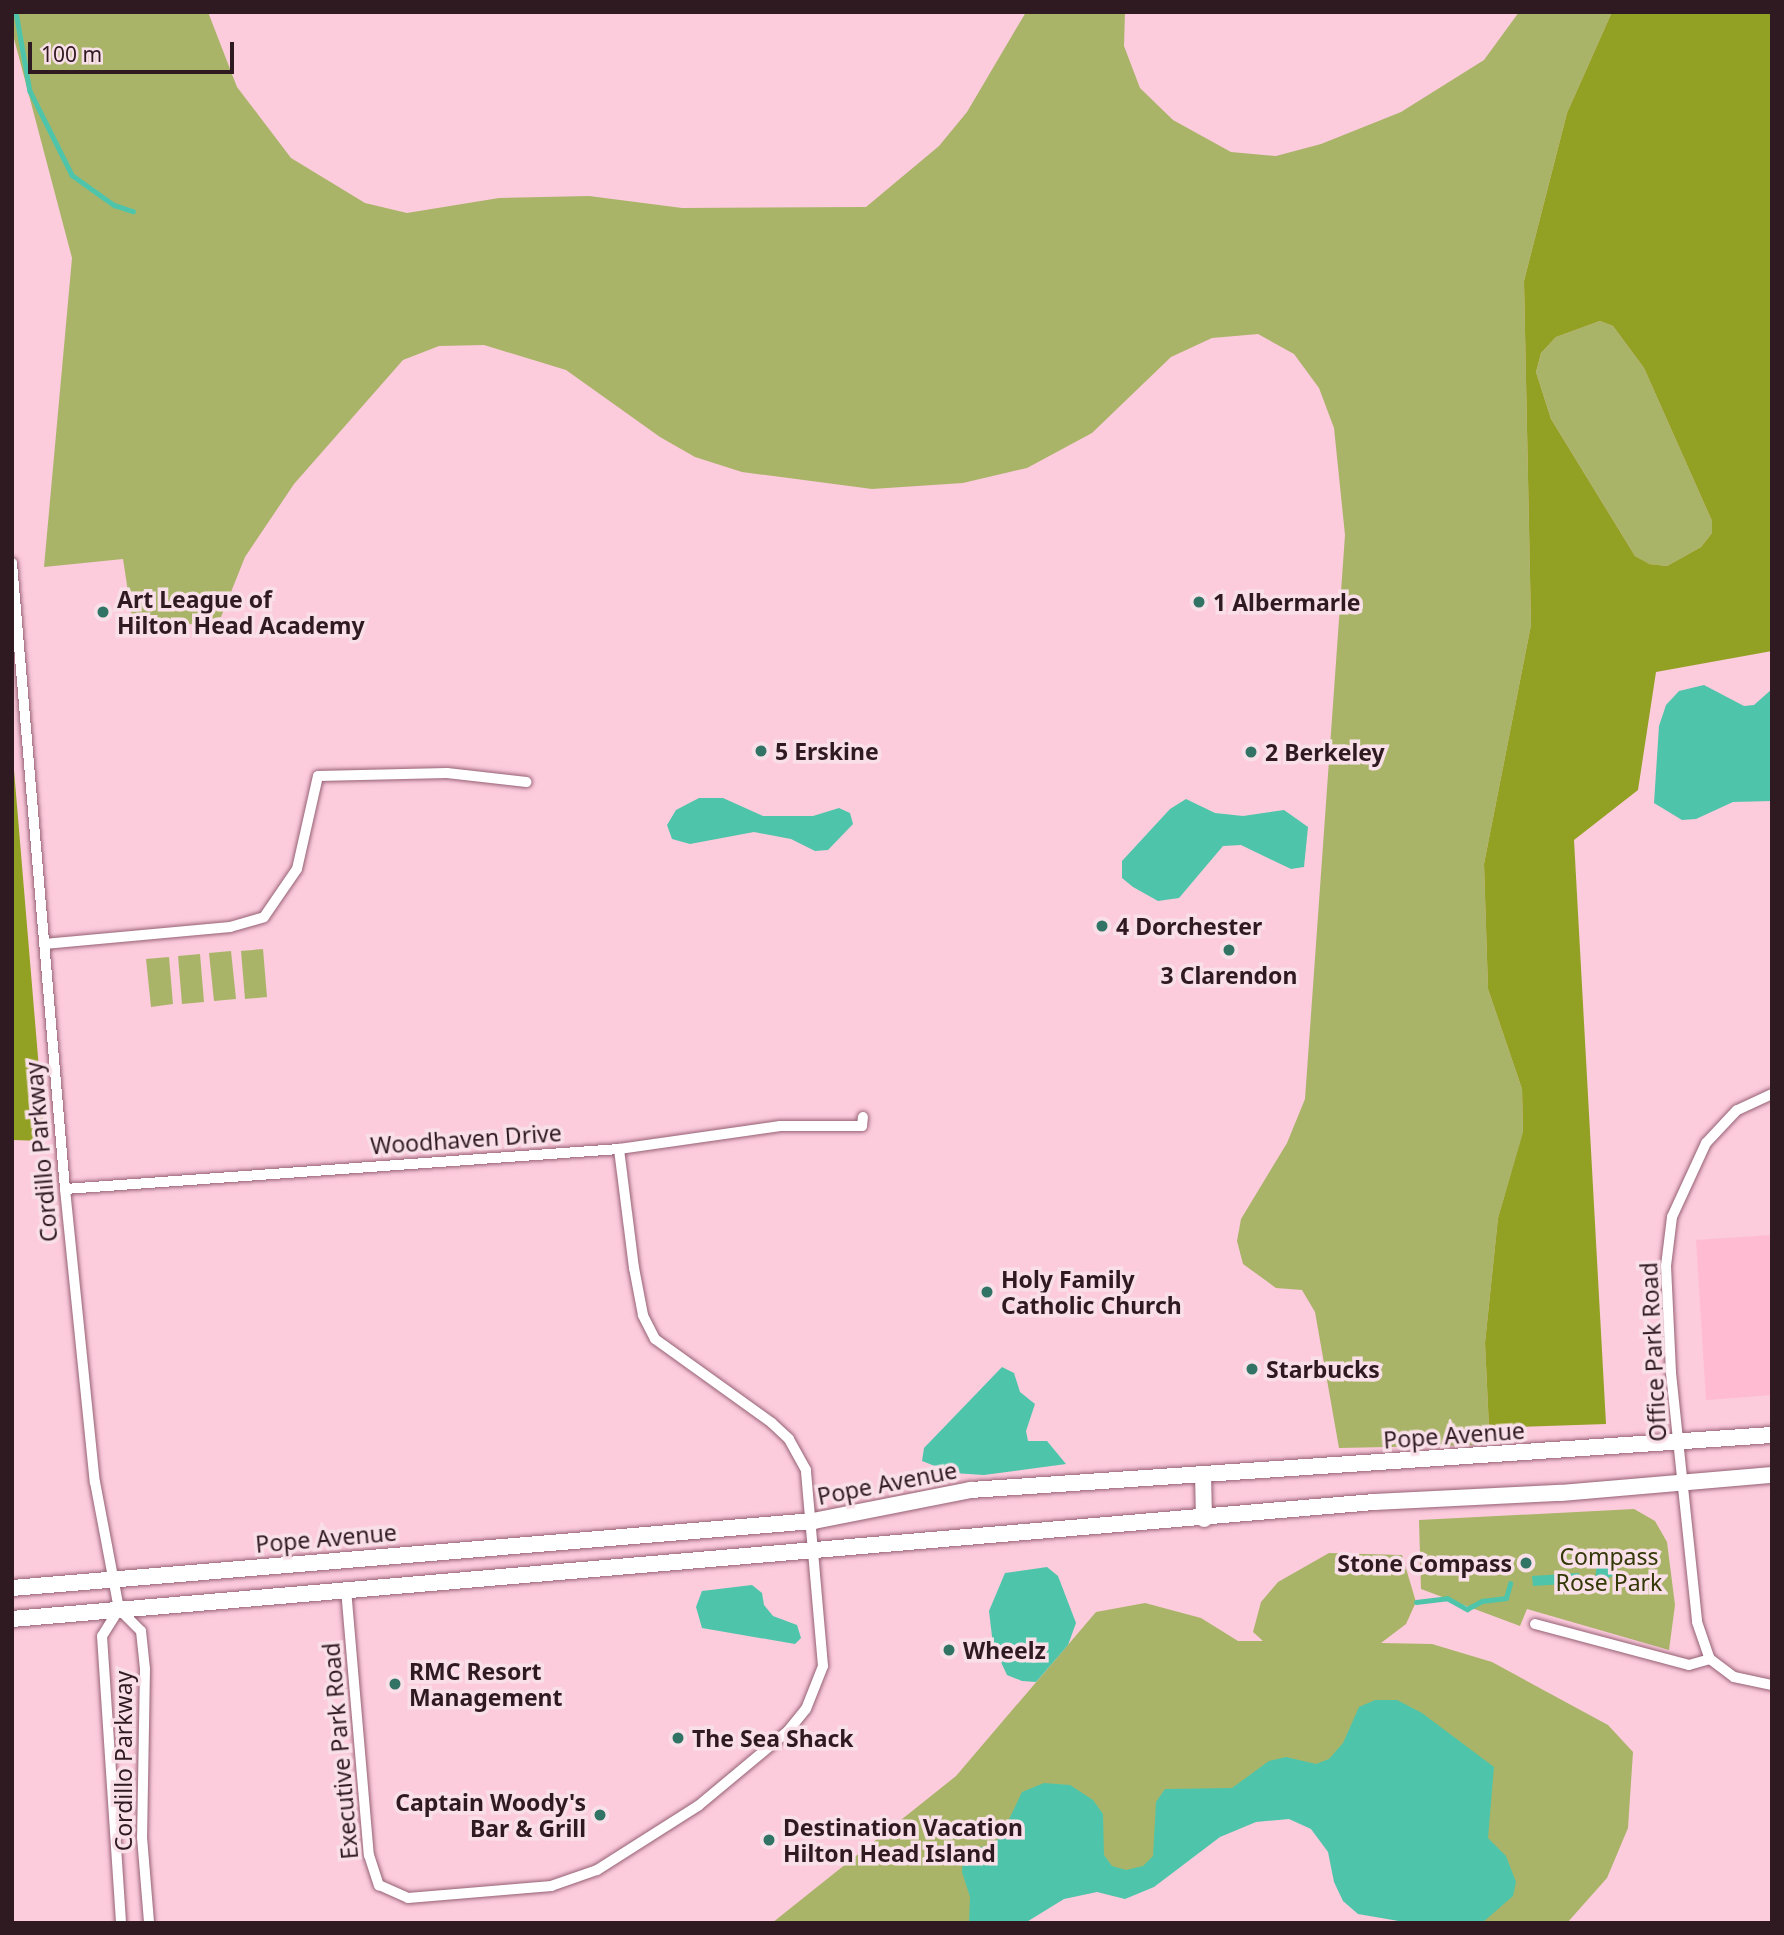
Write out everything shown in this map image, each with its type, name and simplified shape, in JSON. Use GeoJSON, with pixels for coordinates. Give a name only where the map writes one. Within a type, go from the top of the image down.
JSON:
{"type":"FeatureCollection","features":[{"type":"Feature","properties":{"kind":"main road","name":"Pope Avenue"},"geometry":{"type":"LineString","coordinates":[[12,1588],[813,1521],[971,1490],[1772,1435]]}},
{"type":"Feature","properties":{"kind":"main road"},"geometry":{"type":"LineString","coordinates":[[1203,1474],[1204,1519]]}},
{"type":"Feature","properties":{"kind":"main road"},"geometry":{"type":"LineString","coordinates":[[12,1619],[1204,1519],[1374,1502],[1772,1475]]}},
{"type":"Feature","properties":{"kind":"street","name":"Cordillo Parkway"},"geometry":{"type":"LineString","coordinates":[[12,564],[16,660],[95,1482],[119,1609],[141,1632],[145,1669],[142,1838],[149,1923]]}},
{"type":"Feature","properties":{"kind":"street"},"geometry":{"type":"LineString","coordinates":[[44,944],[230,928],[264,917],[297,869],[318,776],[447,772],[526,782]]}},
{"type":"Feature","properties":{"kind":"street","name":"Office Park Road"},"geometry":{"type":"LineString","coordinates":[[1710,1659],[1698,1622],[1679,1443],[1666,1266],[1672,1217],[1690,1172],[1722,1122],[1772,1094]]}},
{"type":"Feature","properties":{"kind":"street","name":"Woodhaven Drive"},"geometry":{"type":"LineString","coordinates":[[65,1189],[619,1149],[780,1126],[862,1126],[863,1117]]}},
{"type":"Feature","properties":{"kind":"street","name":"Executive Park Road"},"geometry":{"type":"LineString","coordinates":[[346,1589],[372,1870],[379,1885],[408,1898],[467,1896],[551,1886],[597,1870],[698,1807],[788,1731],[806,1709],[823,1666],[813,1521],[806,1470],[789,1438],[655,1339],[643,1315],[634,1268],[619,1149]]}},
{"type":"Feature","properties":{"kind":"street","name":"Cordillo Parkway"},"geometry":{"type":"LineString","coordinates":[[119,1609],[102,1636],[121,1923]]}},
{"type":"Feature","properties":{"kind":"street"},"geometry":{"type":"LineString","coordinates":[[1535,1623],[1689,1665],[1710,1659],[1734,1676],[1772,1685]]}},
{"type":"Feature","properties":{"kind":"shaded area"},"geometry":{"type":"Polygon","coordinates":[[[1612,12],[1772,12],[1772,651],[1656,672],[1638,790],[1574,840],[1606,1424],[1489,1428],[1485,1343],[1498,1218],[1523,1132],[1522,1089],[1488,989],[1484,864],[1531,625],[1524,281],[1567,113],[1612,12]],[[1600,321],[1556,337],[1541,353],[1536,372],[1551,419],[1635,556],[1649,564],[1667,566],[1701,547],[1712,533],[1712,521],[1644,368],[1613,326],[1600,321]]]}},
{"type":"Feature","properties":{"kind":"shaded area"},"geometry":{"type":"Polygon","coordinates":[[[1704,685],[1744,706],[1754,705],[1772,689],[1772,801],[1733,802],[1696,819],[1682,820],[1654,803],[1659,726],[1666,705],[1679,691],[1704,685]]]}},
{"type":"Feature","properties":{"kind":"shaded area"},"geometry":{"type":"Polygon","coordinates":[[[12,746],[45,1141],[12,1140],[12,746]]]}},
{"type":"Feature","properties":{"kind":"shaded area"},"geometry":{"type":"Polygon","coordinates":[[[699,798],[723,798],[763,816],[813,816],[839,808],[850,813],[853,824],[828,850],[815,851],[791,839],[754,832],[690,844],[672,839],[667,825],[676,810],[699,798]]]}},
{"type":"Feature","properties":{"kind":"shaded area"},"geometry":{"type":"Polygon","coordinates":[[[1186,799],[1215,813],[1243,816],[1284,810],[1308,827],[1304,867],[1291,869],[1241,845],[1223,846],[1179,898],[1158,901],[1133,887],[1122,878],[1122,861],[1170,809],[1186,799]]]}},
{"type":"Feature","properties":{"kind":"shaded area"},"geometry":{"type":"Polygon","coordinates":[[[1772,1235],[1772,1395],[1706,1400],[1696,1240],[1772,1235]]]}},
{"type":"Feature","properties":{"kind":"shaded area"},"geometry":{"type":"Polygon","coordinates":[[[1002,1367],[1014,1373],[1020,1392],[1035,1404],[1026,1431],[1028,1441],[1047,1441],[1066,1464],[984,1475],[953,1473],[922,1461],[924,1448],[1002,1367]]]}},
{"type":"Feature","properties":{"kind":"shaded area"},"geometry":{"type":"Polygon","coordinates":[[[1597,1563],[1616,1564],[1617,1576],[1609,1577],[1609,1585],[1595,1581],[1597,1563]]]}},
{"type":"Feature","properties":{"kind":"shaded area"},"geometry":{"type":"Polygon","coordinates":[[[1047,1567],[1058,1576],[1076,1623],[1068,1645],[1036,1682],[1022,1681],[1007,1675],[993,1645],[989,1611],[1005,1573],[1047,1567]]]}},
{"type":"Feature","properties":{"kind":"shaded area"},"geometry":{"type":"Polygon","coordinates":[[[1579,1573],[1580,1583],[1533,1586],[1532,1576],[1579,1573]]]}},
{"type":"Feature","properties":{"kind":"shaded area"},"geometry":{"type":"Polygon","coordinates":[[[752,1585],[762,1593],[764,1605],[773,1616],[797,1625],[801,1638],[795,1644],[702,1628],[696,1607],[702,1591],[752,1585]]]}},
{"type":"Feature","properties":{"kind":"shaded area"},"geometry":{"type":"Polygon","coordinates":[[[1375,1700],[1397,1700],[1422,1713],[1494,1767],[1488,1838],[1506,1856],[1516,1882],[1513,1896],[1482,1923],[1410,1923],[1358,1914],[1343,1901],[1334,1882],[1328,1852],[1311,1829],[1289,1819],[1256,1822],[1220,1837],[1154,1887],[1125,1899],[1097,1892],[1064,1899],[1025,1923],[969,1923],[970,1897],[962,1872],[963,1859],[972,1849],[992,1845],[1001,1836],[1022,1792],[1044,1783],[1070,1785],[1093,1800],[1103,1814],[1104,1855],[1112,1866],[1126,1870],[1143,1866],[1153,1856],[1156,1802],[1165,1789],[1232,1788],[1269,1761],[1286,1757],[1316,1764],[1329,1759],[1343,1743],[1359,1707],[1375,1700]]]}},
{"type":"Feature","properties":{"kind":"green space"},"geometry":{"type":"Polygon","coordinates":[[[12,12],[208,12],[237,87],[291,158],[365,203],[407,213],[499,198],[589,196],[682,208],[866,207],[939,146],[967,112],[1026,12],[1125,12],[1124,46],[1140,88],[1173,120],[1231,152],[1276,156],[1321,144],[1401,112],[1484,60],[1519,12],[1612,12],[1567,113],[1524,281],[1531,625],[1484,864],[1488,989],[1522,1089],[1523,1133],[1498,1218],[1485,1343],[1489,1428],[1484,1445],[1339,1448],[1315,1312],[1302,1290],[1276,1288],[1243,1264],[1237,1241],[1241,1219],[1287,1143],[1305,1099],[1345,535],[1334,428],[1319,388],[1294,354],[1258,334],[1212,338],[1171,357],[1092,433],[1027,468],[963,483],[872,489],[742,472],[695,457],[660,437],[566,370],[484,345],[439,346],[403,360],[294,484],[245,557],[221,617],[135,637],[123,559],[44,567],[72,258],[12,31],[12,12]]]}},
{"type":"Feature","properties":{"kind":"green space"},"geometry":{"type":"Polygon","coordinates":[[[1600,321],[1613,326],[1644,368],[1712,521],[1712,533],[1701,547],[1667,566],[1648,564],[1635,556],[1551,419],[1536,372],[1541,353],[1556,337],[1600,321]]]}},
{"type":"Feature","properties":{"kind":"green space"},"geometry":{"type":"Polygon","coordinates":[[[263,949],[267,997],[245,999],[241,951],[263,949]]]}},
{"type":"Feature","properties":{"kind":"green space"},"geometry":{"type":"Polygon","coordinates":[[[231,951],[236,999],[214,1001],[209,953],[231,951]]]}},
{"type":"Feature","properties":{"kind":"green space"},"geometry":{"type":"Polygon","coordinates":[[[200,954],[204,1002],[182,1004],[178,956],[200,954]]]}},
{"type":"Feature","properties":{"kind":"green space"},"geometry":{"type":"Polygon","coordinates":[[[169,957],[173,1004],[151,1007],[146,959],[169,957]]]}},
{"type":"Feature","properties":{"kind":"green space","name":"Compass Rose Park"},"geometry":{"type":"Polygon","coordinates":[[[1634,1509],[1655,1521],[1667,1542],[1675,1605],[1669,1650],[1527,1609],[1520,1626],[1421,1589],[1419,1520],[1634,1509]]]}},
{"type":"Feature","properties":{"kind":"green space"},"geometry":{"type":"Polygon","coordinates":[[[1329,1553],[1402,1555],[1416,1602],[1406,1624],[1381,1643],[1432,1644],[1492,1662],[1608,1725],[1633,1752],[1628,1828],[1607,1878],[1567,1923],[1435,1923],[1292,1784],[1141,1885],[1061,1870],[1013,1923],[772,1923],[956,1776],[1096,1612],[1145,1603],[1201,1618],[1238,1641],[1263,1641],[1253,1632],[1261,1602],[1278,1582],[1329,1553]]]}},
{"type":"Feature","properties":{"kind":"waterway"},"geometry":{"type":"LineString","coordinates":[[16,12],[30,91],[72,175],[114,205],[133,211]]}},
{"type":"Feature","properties":{"kind":"waterway"},"geometry":{"type":"LineString","coordinates":[[1416,1602],[1447,1598],[1467,1609],[1482,1601],[1506,1598],[1510,1584]]}},
{"type":"Feature","properties":{"kind":"place","name":"1 Albermarle"},"geometry":{"type":"Point","coordinates":[1199,602]}},
{"type":"Feature","properties":{"kind":"place","name":"Art League of Hilton Head Academy"},"geometry":{"type":"Point","coordinates":[103,612]}},
{"type":"Feature","properties":{"kind":"place","name":"5 Erskine"},"geometry":{"type":"Point","coordinates":[761,751]}},
{"type":"Feature","properties":{"kind":"place","name":"2 Berkeley"},"geometry":{"type":"Point","coordinates":[1251,752]}},
{"type":"Feature","properties":{"kind":"place","name":"4 Dorchester"},"geometry":{"type":"Point","coordinates":[1102,926]}},
{"type":"Feature","properties":{"kind":"place","name":"3 Clarendon"},"geometry":{"type":"Point","coordinates":[1229,950]}},
{"type":"Feature","properties":{"kind":"place","name":"Holy Family Catholic Church"},"geometry":{"type":"Point","coordinates":[987,1292]}},
{"type":"Feature","properties":{"kind":"place","name":"Starbucks"},"geometry":{"type":"Point","coordinates":[1252,1369]}},
{"type":"Feature","properties":{"kind":"place","name":"Stone Compass"},"geometry":{"type":"Point","coordinates":[1526,1563]}},
{"type":"Feature","properties":{"kind":"place","name":"Wheelz"},"geometry":{"type":"Point","coordinates":[949,1650]}},
{"type":"Feature","properties":{"kind":"place","name":"RMC Resort Management"},"geometry":{"type":"Point","coordinates":[395,1684]}},
{"type":"Feature","properties":{"kind":"place","name":"The Sea Shack"},"geometry":{"type":"Point","coordinates":[678,1738]}},
{"type":"Feature","properties":{"kind":"place","name":"Captain Woody's Bar & Grill"},"geometry":{"type":"Point","coordinates":[600,1815]}},
{"type":"Feature","properties":{"kind":"place","name":"Destination Vacation Hilton Head Island"},"geometry":{"type":"Point","coordinates":[769,1840]}}]}
